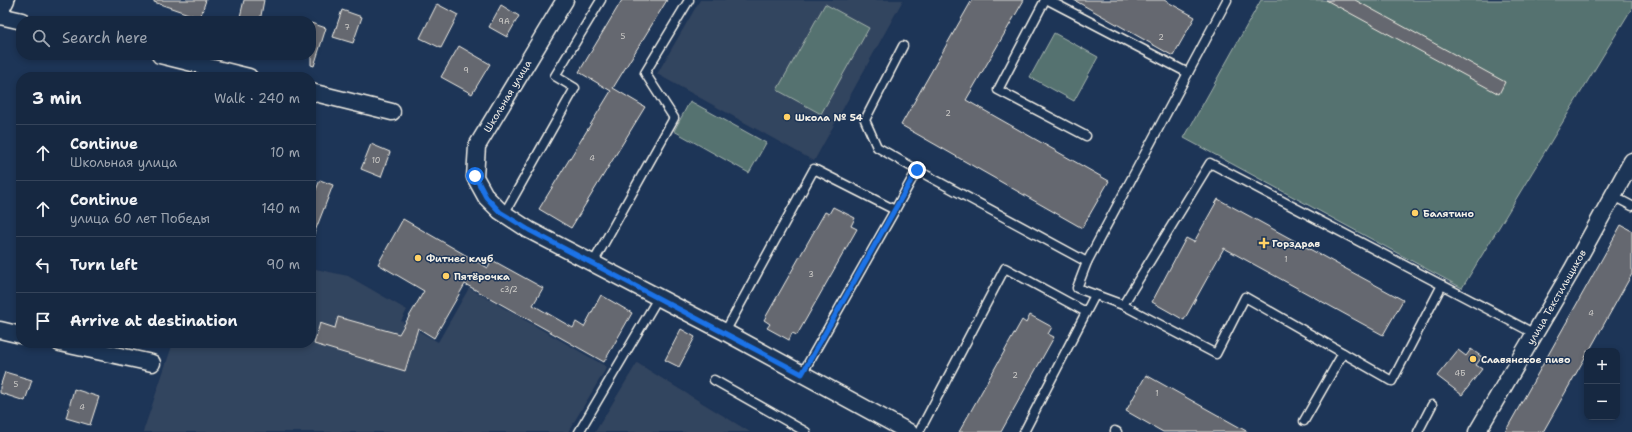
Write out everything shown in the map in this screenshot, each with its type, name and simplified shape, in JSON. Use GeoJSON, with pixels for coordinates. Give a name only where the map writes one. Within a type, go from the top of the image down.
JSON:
{"type":"FeatureCollection","features":[{"type":"Feature","properties":{"kind":"street"},"geometry":{"type":"LineString","coordinates":[[0,12],[6,0]]}},
{"type":"Feature","properties":{"kind":"street","name":"Школьная улица"},"geometry":{"type":"LineString","coordinates":[[565,0],[477,146],[475,176],[486,197],[504,214],[529,230],[725,332],[909,432]]}},
{"type":"Feature","properties":{"kind":"street"},"geometry":{"type":"LineString","coordinates":[[0,16],[16,20]]}},
{"type":"Feature","properties":{"kind":"street"},"geometry":{"type":"LineString","coordinates":[[180,60],[229,72]]}},
{"type":"Feature","properties":{"kind":"street"},"geometry":{"type":"LineString","coordinates":[[316,93],[392,112]]}},
{"type":"Feature","properties":{"kind":"street","name":"улица Текстильщиков"},"geometry":{"type":"LineString","coordinates":[[1477,432],[1572,270],[1632,161]]}},
{"type":"Feature","properties":{"kind":"street"},"geometry":{"type":"LineString","coordinates":[[0,330],[16,333]]}},
{"type":"Feature","properties":{"kind":"street"},"geometry":{"type":"LineString","coordinates":[[83,348],[152,363]]}},
{"type":"Feature","properties":{"kind":"lane"},"geometry":{"type":"LineString","coordinates":[[504,214],[575,88],[555,76],[601,0]]}},
{"type":"Feature","properties":{"kind":"lane"},"geometry":{"type":"LineString","coordinates":[[593,263],[674,118],[645,73],[689,0]]}},
{"type":"Feature","properties":{"kind":"lane"},"geometry":{"type":"LineString","coordinates":[[1045,0],[998,90],[1086,136]]}},
{"type":"Feature","properties":{"kind":"lane"},"geometry":{"type":"LineString","coordinates":[[1048,0],[1188,73]]}},
{"type":"Feature","properties":{"kind":"lane"},"geometry":{"type":"LineString","coordinates":[[1227,0],[1087,262],[1077,288],[1123,305],[1216,354],[1245,297],[1392,381],[1442,285]]}},
{"type":"Feature","properties":{"kind":"lane"},"geometry":{"type":"LineString","coordinates":[[903,46],[865,120],[877,147],[1087,262]]}},
{"type":"Feature","properties":{"kind":"lane"},"geometry":{"type":"LineString","coordinates":[[1123,305],[1210,163],[1535,334]]}},
{"type":"Feature","properties":{"kind":"lane"},"geometry":{"type":"LineString","coordinates":[[725,332],[814,169],[895,210]]}},
{"type":"Feature","properties":{"kind":"lane"},"geometry":{"type":"LineString","coordinates":[[802,374],[917,170]]}},
{"type":"Feature","properties":{"kind":"lane"},"geometry":{"type":"LineString","coordinates":[[1613,196],[1632,206]]}},
{"type":"Feature","properties":{"kind":"lane"},"geometry":{"type":"LineString","coordinates":[[919,432],[1005,268],[1086,312]]}},
{"type":"Feature","properties":{"kind":"lane"},"geometry":{"type":"LineString","coordinates":[[1024,432],[1095,295]]}},
{"type":"Feature","properties":{"kind":"lane"},"geometry":{"type":"LineString","coordinates":[[579,432],[658,298]]}},
{"type":"Feature","properties":{"kind":"lane"},"geometry":{"type":"LineString","coordinates":[[1304,421],[1344,353]]}},
{"type":"Feature","properties":{"kind":"lane"},"geometry":{"type":"LineString","coordinates":[[714,380],[806,432]]}},
{"type":"Feature","properties":{"kind":"lane"},"geometry":{"type":"LineString","coordinates":[[1418,432],[1432,405]]}},
{"type":"Feature","properties":{"kind":"shaded area","name":"Школа № 54"},"geometry":{"type":"Polygon","coordinates":[[[700,0],[903,0],[814,161],[657,74],[700,0]]]}},
{"type":"Feature","properties":{"kind":"shaded area"},"geometry":{"type":"Polygon","coordinates":[[[316,269],[348,276],[407,310],[401,321],[438,342],[469,288],[607,367],[568,432],[143,432],[171,348],[316,348],[316,269]]]}},
{"type":"Feature","properties":{"kind":"shaded area"},"geometry":{"type":"Polygon","coordinates":[[[637,363],[671,384],[750,432],[595,432],[637,363]]]}},
{"type":"Feature","properties":{"kind":"green space","name":"Балятино"},"geometry":{"type":"Polygon","coordinates":[[[1261,0],[1632,0],[1632,8],[1462,288],[1184,138],[1261,0]]]}},
{"type":"Feature","properties":{"kind":"green space"},"geometry":{"type":"Polygon","coordinates":[[[825,4],[869,28],[821,114],[777,90],[825,4]]]}},
{"type":"Feature","properties":{"kind":"green space"},"geometry":{"type":"Polygon","coordinates":[[[1054,33],[1098,57],[1074,101],[1030,77],[1054,33]]]}},
{"type":"Feature","properties":{"kind":"green space"},"geometry":{"type":"Polygon","coordinates":[[[690,101],[766,143],[749,173],[674,131],[690,101]]]}},
{"type":"Feature","properties":{"kind":"building"},"geometry":{"type":"Polygon","coordinates":[[[154,0],[206,0],[201,16],[194,16],[154,2],[154,0]]]}},
{"type":"Feature","properties":{"kind":"building"},"geometry":{"type":"Polygon","coordinates":[[[244,0],[264,0],[261,16],[240,16],[244,0]]]}},
{"type":"Feature","properties":{"kind":"building"},"geometry":{"type":"Polygon","coordinates":[[[622,0],[667,0],[613,88],[645,107],[571,228],[539,209],[611,91],[579,72],[622,0]]]}},
{"type":"Feature","properties":{"kind":"building"},"geometry":{"type":"Polygon","coordinates":[[[972,0],[1024,0],[966,100],[1109,181],[1082,228],[901,125],[972,0]]]}},
{"type":"Feature","properties":{"kind":"building"},"geometry":{"type":"Polygon","coordinates":[[[1074,0],[1164,0],[1195,17],[1173,56],[1074,0]]]}},
{"type":"Feature","properties":{"kind":"building"},"geometry":{"type":"Polygon","coordinates":[[[1326,0],[1355,0],[1505,82],[1499,94],[1326,0]]]}},
{"type":"Feature","properties":{"kind":"building"},"geometry":{"type":"Polygon","coordinates":[[[437,4],[458,15],[441,48],[420,38],[437,4]]]}},
{"type":"Feature","properties":{"kind":"building"},"geometry":{"type":"Polygon","coordinates":[[[501,5],[519,16],[507,37],[489,27],[501,5]]]}},
{"type":"Feature","properties":{"kind":"building"},"geometry":{"type":"Polygon","coordinates":[[[342,10],[362,17],[353,43],[333,37],[342,10]]]}},
{"type":"Feature","properties":{"kind":"building"},"geometry":{"type":"Polygon","coordinates":[[[316,25],[326,28],[316,60],[316,25]]]}},
{"type":"Feature","properties":{"kind":"building"},"geometry":{"type":"Polygon","coordinates":[[[459,46],[490,64],[472,94],[441,77],[459,46]]]}},
{"type":"Feature","properties":{"kind":"building"},"geometry":{"type":"Polygon","coordinates":[[[311,60],[316,60],[314,66],[311,65],[311,60]]]}},
{"type":"Feature","properties":{"kind":"building"},"geometry":{"type":"Polygon","coordinates":[[[371,144],[390,152],[381,177],[361,169],[371,144]]]}},
{"type":"Feature","properties":{"kind":"building"},"geometry":{"type":"Polygon","coordinates":[[[320,180],[333,185],[316,229],[316,190],[320,180]]]}},
{"type":"Feature","properties":{"kind":"building"},"geometry":{"type":"Polygon","coordinates":[[[1218,199],[1403,300],[1383,335],[1224,248],[1184,320],[1152,302],[1186,238],[1194,242],[1218,199]]]}},
{"type":"Feature","properties":{"kind":"building"},"geometry":{"type":"Polygon","coordinates":[[[833,207],[855,218],[851,226],[857,229],[797,335],[792,333],[789,340],[767,328],[770,324],[764,320],[825,212],[829,214],[833,207]]]}},
{"type":"Feature","properties":{"kind":"building"},"geometry":{"type":"Polygon","coordinates":[[[403,219],[488,268],[492,260],[543,288],[533,305],[573,328],[576,322],[584,327],[601,295],[632,313],[604,362],[465,284],[434,338],[418,328],[405,371],[316,345],[316,337],[320,323],[335,328],[338,317],[399,334],[424,291],[378,264],[403,219]]]}},
{"type":"Feature","properties":{"kind":"building"},"geometry":{"type":"Polygon","coordinates":[[[1621,225],[1632,231],[1632,274],[1591,348],[1584,348],[1584,359],[1543,432],[1505,432],[1621,225]]]}},
{"type":"Feature","properties":{"kind":"building"},"geometry":{"type":"Polygon","coordinates":[[[1030,315],[1052,327],[1048,334],[1054,337],[1001,432],[959,432],[1022,320],[1026,323],[1030,315]]]}},
{"type":"Feature","properties":{"kind":"building"},"geometry":{"type":"Polygon","coordinates":[[[681,329],[695,337],[679,367],[665,360],[681,329]]]}},
{"type":"Feature","properties":{"kind":"building"},"geometry":{"type":"Polygon","coordinates":[[[1471,349],[1482,357],[1476,365],[1482,369],[1462,395],[1437,376],[1458,350],[1466,356],[1471,349]]]}},
{"type":"Feature","properties":{"kind":"building"},"geometry":{"type":"Polygon","coordinates":[[[5,372],[32,380],[25,401],[0,393],[0,387],[5,372]]]}},
{"type":"Feature","properties":{"kind":"building"},"geometry":{"type":"Polygon","coordinates":[[[1146,375],[1248,432],[1163,432],[1126,411],[1146,375]]]}},
{"type":"Feature","properties":{"kind":"building"},"geometry":{"type":"Polygon","coordinates":[[[74,389],[99,397],[90,425],[66,418],[74,389]]]}},
{"type":"Feature","properties":{"kind":"place","name":"Школа № 54"},"geometry":{"type":"Point","coordinates":[787,117]}},
{"type":"Feature","properties":{"kind":"place","name":"Балятино"},"geometry":{"type":"Point","coordinates":[1415,213]}},
{"type":"Feature","properties":{"kind":"place","name":"Горздрав"},"geometry":{"type":"Point","coordinates":[1264,243]}},
{"type":"Feature","properties":{"kind":"place","name":"Фитнес клуб"},"geometry":{"type":"Point","coordinates":[418,258]}},
{"type":"Feature","properties":{"kind":"place","name":"Пятёрочка"},"geometry":{"type":"Point","coordinates":[446,276]}},
{"type":"Feature","properties":{"kind":"place","name":"Славянское пиво"},"geometry":{"type":"Point","coordinates":[1473,359]}},
{"type":"Feature","properties":{"kind":"route"},"geometry":{"type":"LineString","coordinates":[[475,176],[486,197],[500,212],[529,230],[725,332],[802,374],[917,170]]}}]}
